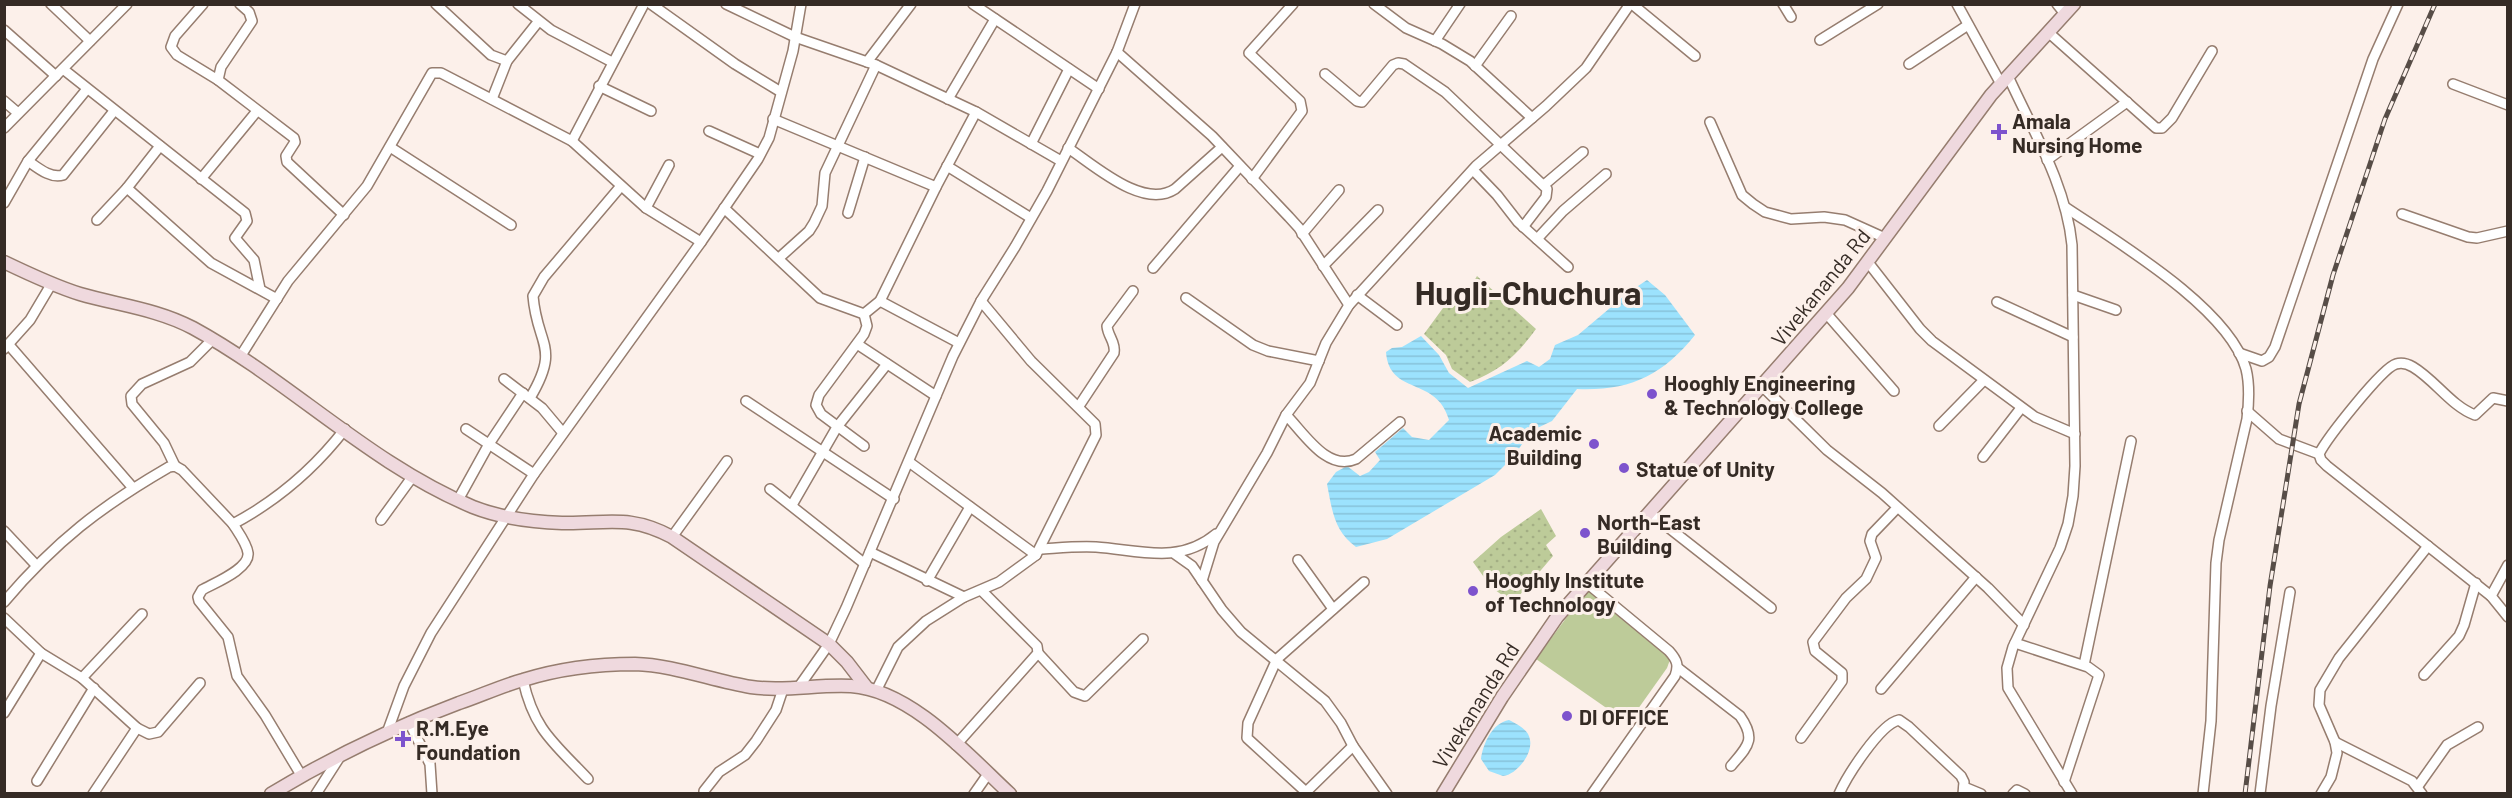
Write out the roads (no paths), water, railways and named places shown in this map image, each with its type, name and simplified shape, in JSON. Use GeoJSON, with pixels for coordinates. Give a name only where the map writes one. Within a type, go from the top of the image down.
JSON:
{"type":"FeatureCollection","features":[{"type":"Feature","properties":{"kind":"street"},"geometry":{"type":"LineString","coordinates":[[51,4],[90,41]]}},
{"type":"Feature","properties":{"kind":"street"},"geometry":{"type":"LineString","coordinates":[[4,128],[127,4]]}},
{"type":"Feature","properties":{"kind":"street"},"geometry":{"type":"LineString","coordinates":[[203,4],[175,36],[171,46],[177,55],[218,80],[294,138],[295,142],[286,156],[286,162],[344,215]]}},
{"type":"Feature","properties":{"kind":"street"},"geometry":{"type":"LineString","coordinates":[[218,80],[221,67],[252,21],[249,12],[240,4]]}},
{"type":"Feature","properties":{"kind":"street"},"geometry":{"type":"LineString","coordinates":[[436,4],[492,55],[507,61]]}},
{"type":"Feature","properties":{"kind":"street"},"geometry":{"type":"LineString","coordinates":[[518,4],[538,22],[612,62]]}},
{"type":"Feature","properties":{"kind":"street"},"geometry":{"type":"LineString","coordinates":[[572,141],[644,4]]}},
{"type":"Feature","properties":{"kind":"street"},"geometry":{"type":"LineString","coordinates":[[651,4],[735,64],[781,92]]}},
{"type":"Feature","properties":{"kind":"street"},"geometry":{"type":"LineString","coordinates":[[726,4],[795,37],[872,64],[976,112],[1061,161]]}},
{"type":"Feature","properties":{"kind":"street"},"geometry":{"type":"LineString","coordinates":[[388,730],[404,686],[431,633],[534,474],[701,242],[760,154],[769,138],[795,37],[801,4]]}},
{"type":"Feature","properties":{"kind":"street"},"geometry":{"type":"LineString","coordinates":[[779,258],[814,223],[822,206],[825,173],[872,64],[911,4]]}},
{"type":"Feature","properties":{"kind":"street"},"geometry":{"type":"LineString","coordinates":[[973,4],[1099,89]]}},
{"type":"Feature","properties":{"kind":"street"},"geometry":{"type":"LineString","coordinates":[[798,688],[829,644],[894,499],[959,344],[981,301],[1031,218],[1099,89],[1117,52],[1135,4]]}},
{"type":"Feature","properties":{"kind":"street"},"geometry":{"type":"LineString","coordinates":[[1252,179],[1302,111],[1300,100],[1249,53],[1251,48],[1293,4]]}},
{"type":"Feature","properties":{"kind":"street"},"geometry":{"type":"LineString","coordinates":[[1374,4],[1406,28],[1434,41],[1475,66],[1532,118]]}},
{"type":"Feature","properties":{"kind":"street"},"geometry":{"type":"LineString","coordinates":[[1434,41],[1460,4]]}},
{"type":"Feature","properties":{"kind":"street"},"geometry":{"type":"LineString","coordinates":[[1202,581],[1209,553],[1267,453],[1286,415],[1310,384],[1332,331],[1348,305],[1473,170],[1586,68],[1631,4],[1695,56]]}},
{"type":"Feature","properties":{"kind":"street"},"geometry":{"type":"LineString","coordinates":[[1783,4],[1791,17]]}},
{"type":"Feature","properties":{"kind":"street"},"geometry":{"type":"LineString","coordinates":[[1820,40],[1878,4]]}},
{"type":"Feature","properties":{"kind":"street"},"geometry":{"type":"LineString","coordinates":[[1957,4],[2004,80],[2047,160],[2069,218],[2073,295],[2075,434],[2073,496],[2068,524],[2060,548],[2015,643],[2007,669],[2008,688],[2066,789]]}},
{"type":"Feature","properties":{"kind":"street"},"geometry":{"type":"LineString","coordinates":[[2239,353],[2262,361],[2269,357],[2275,347],[2373,59],[2398,4]]}},
{"type":"Feature","properties":{"kind":"street","name":"Vivekananda Rd"},"geometry":{"type":"LineString","coordinates":[[1443,794],[1533,650],[1557,617],[1826,313],[2004,80],[2048,32],[2066,8]]}},
{"type":"Feature","properties":{"kind":"street"},"geometry":{"type":"LineString","coordinates":[[1475,66],[1511,16]]}},
{"type":"Feature","properties":{"kind":"street"},"geometry":{"type":"LineString","coordinates":[[948,99],[995,19]]}},
{"type":"Feature","properties":{"kind":"street"},"geometry":{"type":"LineString","coordinates":[[492,99],[507,61],[538,22]]}},
{"type":"Feature","properties":{"kind":"street"},"geometry":{"type":"LineString","coordinates":[[1909,63],[1968,25]]}},
{"type":"Feature","properties":{"kind":"street"},"geometry":{"type":"LineString","coordinates":[[4,30],[59,73],[87,89],[248,216],[235,238],[254,260],[260,290]]}},
{"type":"Feature","properties":{"kind":"street"},"geometry":{"type":"LineString","coordinates":[[2048,32],[2156,128],[2162,128],[2172,118],[2212,51]]}},
{"type":"Feature","properties":{"kind":"street"},"geometry":{"type":"LineString","coordinates":[[1117,52],[1180,106],[1252,179],[1302,234],[1348,305]]}},
{"type":"Feature","properties":{"kind":"street"},"geometry":{"type":"LineString","coordinates":[[1325,74],[1362,102],[1393,65],[1398,63],[1404,64],[1445,92],[1544,185],[1548,192],[1546,197],[1523,226]]}},
{"type":"Feature","properties":{"kind":"street"},"geometry":{"type":"LineString","coordinates":[[1030,144],[1069,69]]}},
{"type":"Feature","properties":{"kind":"street"},"geometry":{"type":"LineString","coordinates":[[240,357],[288,281],[367,186],[432,72],[441,73],[572,141],[646,208],[701,242]]}},
{"type":"Feature","properties":{"kind":"street"},"geometry":{"type":"LineString","coordinates":[[2453,84],[2508,105]]}},
{"type":"Feature","properties":{"kind":"street"},"geometry":{"type":"LineString","coordinates":[[599,86],[651,111]]}},
{"type":"Feature","properties":{"kind":"street"},"geometry":{"type":"LineString","coordinates":[[4,203],[28,162],[87,89]]}},
{"type":"Feature","properties":{"kind":"street"},"geometry":{"type":"LineString","coordinates":[[4,101],[18,113]]}},
{"type":"Feature","properties":{"kind":"street"},"geometry":{"type":"LineString","coordinates":[[2047,160],[2127,102]]}},
{"type":"Feature","properties":{"kind":"street"},"geometry":{"type":"LineString","coordinates":[[28,162],[51,175],[60,177],[114,111]]}},
{"type":"Feature","properties":{"kind":"street"},"geometry":{"type":"LineString","coordinates":[[201,179],[257,111]]}},
{"type":"Feature","properties":{"kind":"street"},"geometry":{"type":"LineString","coordinates":[[864,314],[880,301],[976,112]]}},
{"type":"Feature","properties":{"kind":"street"},"geometry":{"type":"LineString","coordinates":[[773,119],[936,187]]}},
{"type":"Feature","properties":{"kind":"street"},"geometry":{"type":"LineString","coordinates":[[1710,122],[1742,195],[1753,204],[1771,215],[1791,219],[1824,217],[1845,220],[1885,238]]}},
{"type":"Feature","properties":{"kind":"street"},"geometry":{"type":"LineString","coordinates":[[709,131],[760,154]]}},
{"type":"Feature","properties":{"kind":"street"},"geometry":{"type":"LineString","coordinates":[[97,220],[127,188],[160,146]]}},
{"type":"Feature","properties":{"kind":"street"},"geometry":{"type":"LineString","coordinates":[[390,147],[511,225]]}},
{"type":"Feature","properties":{"kind":"street"},"geometry":{"type":"LineString","coordinates":[[1068,148],[1133,191],[1167,195],[1222,147]]}},
{"type":"Feature","properties":{"kind":"street"},"geometry":{"type":"LineString","coordinates":[[1544,185],[1583,152]]}},
{"type":"Feature","properties":{"kind":"street"},"geometry":{"type":"LineString","coordinates":[[848,213],[866,158]]}},
{"type":"Feature","properties":{"kind":"street"},"geometry":{"type":"LineString","coordinates":[[646,208],[669,165]]}},
{"type":"Feature","properties":{"kind":"street"},"geometry":{"type":"LineString","coordinates":[[947,166],[1031,218]]}},
{"type":"Feature","properties":{"kind":"street"},"geometry":{"type":"LineString","coordinates":[[1153,268],[1240,166]]}},
{"type":"Feature","properties":{"kind":"street"},"geometry":{"type":"LineString","coordinates":[[1473,170],[1523,226],[1568,267]]}},
{"type":"Feature","properties":{"kind":"street"},"geometry":{"type":"LineString","coordinates":[[1537,239],[1563,211],[1606,174]]}},
{"type":"Feature","properties":{"kind":"street"},"geometry":{"type":"LineString","coordinates":[[458,500],[489,444],[542,378],[546,362],[546,348],[533,296],[544,277],[621,186]]}},
{"type":"Feature","properties":{"kind":"street"},"geometry":{"type":"LineString","coordinates":[[127,188],[204,257],[276,299]]}},
{"type":"Feature","properties":{"kind":"street"},"geometry":{"type":"LineString","coordinates":[[1302,234],[1339,190]]}},
{"type":"Feature","properties":{"kind":"street"},"geometry":{"type":"LineString","coordinates":[[2065,207],[2168,278],[2220,323],[2246,368],[2247,411],[2217,551],[2211,721],[2203,794]]}},
{"type":"Feature","properties":{"kind":"street"},"geometry":{"type":"LineString","coordinates":[[724,208],[820,298],[864,314]]}},
{"type":"Feature","properties":{"kind":"street"},"geometry":{"type":"LineString","coordinates":[[1323,266],[1378,210]]}},
{"type":"Feature","properties":{"kind":"street"},"geometry":{"type":"LineString","coordinates":[[2402,214],[2468,237],[2477,238],[2508,231]]}},
{"type":"Feature","properties":{"kind":"street"},"geometry":{"type":"LineString","coordinates":[[1867,261],[1932,341],[2034,417],[2075,434]]}},
{"type":"Feature","properties":{"kind":"street"},"geometry":{"type":"LineString","coordinates":[[4,262],[79,294],[170,317],[240,357],[413,476],[458,500],[507,518],[562,523],[641,523],[672,537],[829,644],[872,690]]}},
{"type":"Feature","properties":{"kind":"street"},"geometry":{"type":"LineString","coordinates":[[52,283],[30,320],[7,347],[133,488]]}},
{"type":"Feature","properties":{"kind":"street"},"geometry":{"type":"LineString","coordinates":[[1079,406],[1114,353],[1115,346],[1107,326],[1133,291]]}},
{"type":"Feature","properties":{"kind":"street"},"geometry":{"type":"LineString","coordinates":[[2073,295],[2116,310]]}},
{"type":"Feature","properties":{"kind":"street"},"geometry":{"type":"LineString","coordinates":[[1357,296],[1397,325]]}},
{"type":"Feature","properties":{"kind":"street"},"geometry":{"type":"LineString","coordinates":[[1186,298],[1253,345],[1268,351],[1319,361]]}},
{"type":"Feature","properties":{"kind":"street"},"geometry":{"type":"LineString","coordinates":[[880,301],[959,344]]}},
{"type":"Feature","properties":{"kind":"street"},"geometry":{"type":"LineString","coordinates":[[872,690],[898,647],[909,635],[943,608],[999,582],[1038,552],[1096,435],[1095,424],[1031,361],[981,301]]}},
{"type":"Feature","properties":{"kind":"street"},"geometry":{"type":"LineString","coordinates":[[1997,302],[2073,337]]}},
{"type":"Feature","properties":{"kind":"street"},"geometry":{"type":"LineString","coordinates":[[1826,313],[1894,392]]}},
{"type":"Feature","properties":{"kind":"street"},"geometry":{"type":"LineString","coordinates":[[864,314],[867,326],[857,344],[816,400],[817,410],[864,446]]}},
{"type":"Feature","properties":{"kind":"street"},"geometry":{"type":"LineString","coordinates":[[212,340],[190,362],[142,384],[131,396],[132,404],[165,443],[175,466],[233,524],[248,551],[248,558],[243,567],[202,590],[198,597],[228,637],[237,676],[265,715],[301,775]]}},
{"type":"Feature","properties":{"kind":"street"},"geometry":{"type":"LineString","coordinates":[[857,344],[936,396]]}},
{"type":"Feature","properties":{"kind":"street"},"geometry":{"type":"LineString","coordinates":[[2319,454],[2383,372],[2398,363],[2405,363],[2415,368],[2462,408],[2475,415],[2493,398],[2508,401]]}},
{"type":"Feature","properties":{"kind":"street"},"geometry":{"type":"LineString","coordinates":[[792,505],[837,427],[887,364]]}},
{"type":"Feature","properties":{"kind":"street"},"geometry":{"type":"LineString","coordinates":[[504,380],[526,396],[563,433]]}},
{"type":"Feature","properties":{"kind":"street"},"geometry":{"type":"LineString","coordinates":[[1940,426],[1983,380]]}},
{"type":"Feature","properties":{"kind":"street"},"geometry":{"type":"LineString","coordinates":[[1762,386],[1827,450],[1976,577],[2024,625]]}},
{"type":"Feature","properties":{"kind":"street"},"geometry":{"type":"LineString","coordinates":[[746,401],[894,499]]}},
{"type":"Feature","properties":{"kind":"street"},"geometry":{"type":"LineString","coordinates":[[1983,458],[2021,408]]}},
{"type":"Feature","properties":{"kind":"street"},"geometry":{"type":"LineString","coordinates":[[2247,411],[2279,439],[2319,454]]}},
{"type":"Feature","properties":{"kind":"street"},"geometry":{"type":"LineString","coordinates":[[1286,415],[1322,452],[1340,462],[1349,463],[1400,422]]}},
{"type":"Feature","properties":{"kind":"street"},"geometry":{"type":"LineString","coordinates":[[233,524],[251,515],[306,475],[345,429]]}},
{"type":"Feature","properties":{"kind":"street"},"geometry":{"type":"LineString","coordinates":[[466,429],[534,474]]}},
{"type":"Feature","properties":{"kind":"street"},"geometry":{"type":"LineString","coordinates":[[2084,666],[2131,441]]}},
{"type":"Feature","properties":{"kind":"street"},"geometry":{"type":"LineString","coordinates":[[2319,454],[2327,466],[2491,596],[2508,617]]}},
{"type":"Feature","properties":{"kind":"street"},"geometry":{"type":"LineString","coordinates":[[672,537],[727,461]]}},
{"type":"Feature","properties":{"kind":"street"},"geometry":{"type":"LineString","coordinates":[[909,462],[970,507],[1038,552],[1096,547],[1175,554],[1197,548],[1222,529]]}},
{"type":"Feature","properties":{"kind":"street"},"geometry":{"type":"LineString","coordinates":[[4,602],[36,565],[86,520],[133,488],[175,466]]}},
{"type":"Feature","properties":{"kind":"street"},"geometry":{"type":"LineString","coordinates":[[381,520],[413,476]]}},
{"type":"Feature","properties":{"kind":"street"},"geometry":{"type":"LineString","coordinates":[[770,489],[865,564]]}},
{"type":"Feature","properties":{"kind":"street"},"geometry":{"type":"LineString","coordinates":[[927,581],[970,507]]}},
{"type":"Feature","properties":{"kind":"street"},"geometry":{"type":"LineString","coordinates":[[1801,738],[1842,681],[1842,673],[1815,651],[1813,642],[1846,598],[1866,579],[1876,558],[1870,541],[1872,534],[1897,508]]}},
{"type":"Feature","properties":{"kind":"street"},"geometry":{"type":"LineString","coordinates":[[1650,513],[1771,608]]}},
{"type":"Feature","properties":{"kind":"street"},"geometry":{"type":"LineString","coordinates":[[4,531],[36,565]]}},
{"type":"Feature","properties":{"kind":"street"},"geometry":{"type":"LineString","coordinates":[[2321,794],[2336,764],[2335,742],[2319,705],[2320,690],[2338,658],[2428,546]]}},
{"type":"Feature","properties":{"kind":"street"},"geometry":{"type":"LineString","coordinates":[[870,552],[964,597]]}},
{"type":"Feature","properties":{"kind":"street"},"geometry":{"type":"LineString","coordinates":[[1175,554],[1192,566],[1222,610],[1241,632],[1258,647],[1277,659],[1325,701],[1341,723],[1353,746],[1388,794]]}},
{"type":"Feature","properties":{"kind":"street"},"geometry":{"type":"LineString","coordinates":[[1298,560],[1333,609]]}},
{"type":"Feature","properties":{"kind":"street"},"geometry":{"type":"LineString","coordinates":[[2491,596],[2508,565]]}},
{"type":"Feature","properties":{"kind":"street"},"geometry":{"type":"LineString","coordinates":[[1881,689],[1976,577]]}},
{"type":"Feature","properties":{"kind":"street"},"geometry":{"type":"LineString","coordinates":[[1353,746],[1305,793],[1247,738],[1248,723],[1277,659],[1364,582]]}},
{"type":"Feature","properties":{"kind":"street"},"geometry":{"type":"LineString","coordinates":[[1588,584],[1669,651],[1677,660],[1678,668],[1675,676],[1592,794]]}},
{"type":"Feature","properties":{"kind":"street"},"geometry":{"type":"LineString","coordinates":[[2424,675],[2459,636],[2476,584]]}},
{"type":"Feature","properties":{"kind":"street"},"geometry":{"type":"LineString","coordinates":[[982,591],[1037,646],[1038,652],[1074,692],[1085,696],[1090,694],[1143,639]]}},
{"type":"Feature","properties":{"kind":"street"},"geometry":{"type":"LineString","coordinates":[[2260,794],[2271,706],[2290,592]]}},
{"type":"Feature","properties":{"kind":"street"},"geometry":{"type":"LineString","coordinates":[[82,678],[142,614]]}},
{"type":"Feature","properties":{"kind":"street"},"geometry":{"type":"LineString","coordinates":[[4,618],[41,653],[82,678],[137,728],[149,734],[158,732],[200,683]]}},
{"type":"Feature","properties":{"kind":"street"},"geometry":{"type":"LineString","coordinates":[[2015,643],[2095,670],[2099,675],[2066,789]]}},
{"type":"Feature","properties":{"kind":"street"},"geometry":{"type":"LineString","coordinates":[[956,745],[1038,652]]}},
{"type":"Feature","properties":{"kind":"street"},"geometry":{"type":"LineString","coordinates":[[4,713],[41,653]]}},
{"type":"Feature","properties":{"kind":"street"},"geometry":{"type":"LineString","coordinates":[[271,794],[301,775],[388,730],[523,680],[599,666],[638,664],[751,687],[783,689],[828,686],[872,690],[914,711],[1010,794]]}},
{"type":"Feature","properties":{"kind":"street"},"geometry":{"type":"LineString","coordinates":[[1678,668],[1745,723],[1749,742],[1731,766]]}},
{"type":"Feature","properties":{"kind":"street"},"geometry":{"type":"LineString","coordinates":[[523,680],[528,704],[539,726],[588,779]]}},
{"type":"Feature","properties":{"kind":"street"},"geometry":{"type":"LineString","coordinates":[[37,781],[94,688]]}},
{"type":"Feature","properties":{"kind":"street"},"geometry":{"type":"LineString","coordinates":[[704,791],[719,772],[745,755],[756,741],[776,710],[783,689]]}},
{"type":"Feature","properties":{"kind":"street"},"geometry":{"type":"LineString","coordinates":[[1839,794],[1862,755],[1895,720],[1909,727],[1961,776],[1963,790],[1982,794]]}},
{"type":"Feature","properties":{"kind":"street"},"geometry":{"type":"LineString","coordinates":[[409,722],[430,764],[432,794]]}},
{"type":"Feature","properties":{"kind":"street"},"geometry":{"type":"LineString","coordinates":[[2335,742],[2420,790],[2447,745],[2478,727]]}},
{"type":"Feature","properties":{"kind":"street"},"geometry":{"type":"LineString","coordinates":[[93,794],[137,728]]}},
{"type":"Feature","properties":{"kind":"street"},"geometry":{"type":"LineString","coordinates":[[316,794],[342,753]]}},
{"type":"Feature","properties":{"kind":"street"},"geometry":{"type":"LineString","coordinates":[[974,794],[988,774]]}},
{"type":"Feature","properties":{"kind":"street"},"geometry":{"type":"LineString","coordinates":[[2013,794],[2017,790],[2025,794]]}},
{"type":"Feature","properties":{"kind":"water"},"geometry":{"type":"Polygon","coordinates":[[[1647,280],[1665,295],[1695,335],[1670,361],[1657,371],[1629,384],[1596,389],[1577,389],[1552,421],[1531,431],[1514,456],[1495,475],[1387,539],[1356,547],[1343,534],[1335,519],[1327,484],[1336,472],[1347,466],[1360,476],[1369,472],[1380,460],[1375,452],[1403,428],[1412,437],[1429,440],[1449,420],[1443,406],[1435,397],[1395,375],[1389,366],[1386,352],[1392,348],[1402,347],[1421,336],[1439,355],[1449,373],[1468,388],[1527,361],[1539,367],[1550,359],[1555,345],[1578,335],[1629,292],[1647,280]]]}},
{"type":"Feature","properties":{"kind":"water"},"geometry":{"type":"Polygon","coordinates":[[[1509,720],[1525,730],[1529,736],[1530,746],[1518,768],[1503,776],[1489,771],[1481,759],[1489,735],[1498,725],[1509,720]]]}},
{"type":"Feature","properties":{"kind":"railway"},"geometry":{"type":"LineString","coordinates":[[2245,794],[2270,586],[2299,404],[2333,275],[2385,119],[2435,4]]}},
{"type":"Feature","properties":{"kind":"place","name":"Amala Nursing Home"},"geometry":{"type":"Point","coordinates":[1999,132]}},
{"type":"Feature","properties":{"kind":"place","name":"Hooghly Engineering & Technology College"},"geometry":{"type":"Point","coordinates":[1652,394]}},
{"type":"Feature","properties":{"kind":"place","name":"Academic Building"},"geometry":{"type":"Point","coordinates":[1594,444]}},
{"type":"Feature","properties":{"kind":"place","name":"Statue of Unity"},"geometry":{"type":"Point","coordinates":[1624,468]}},
{"type":"Feature","properties":{"kind":"place","name":"North-East Building"},"geometry":{"type":"Point","coordinates":[1585,533]}},
{"type":"Feature","properties":{"kind":"place","name":"Hooghly Institute of Technology"},"geometry":{"type":"Point","coordinates":[1473,591]}},
{"type":"Feature","properties":{"kind":"place","name":"DI OFFICE"},"geometry":{"type":"Point","coordinates":[1567,716]}},
{"type":"Feature","properties":{"kind":"place","name":"R.M.Eye Foundation"},"geometry":{"type":"Point","coordinates":[403,739]}},
{"type":"Feature","properties":{"kind":"district","name":"Hugli-Chuchura"},"geometry":{"type":"Point","coordinates":[1528,292]}}]}
